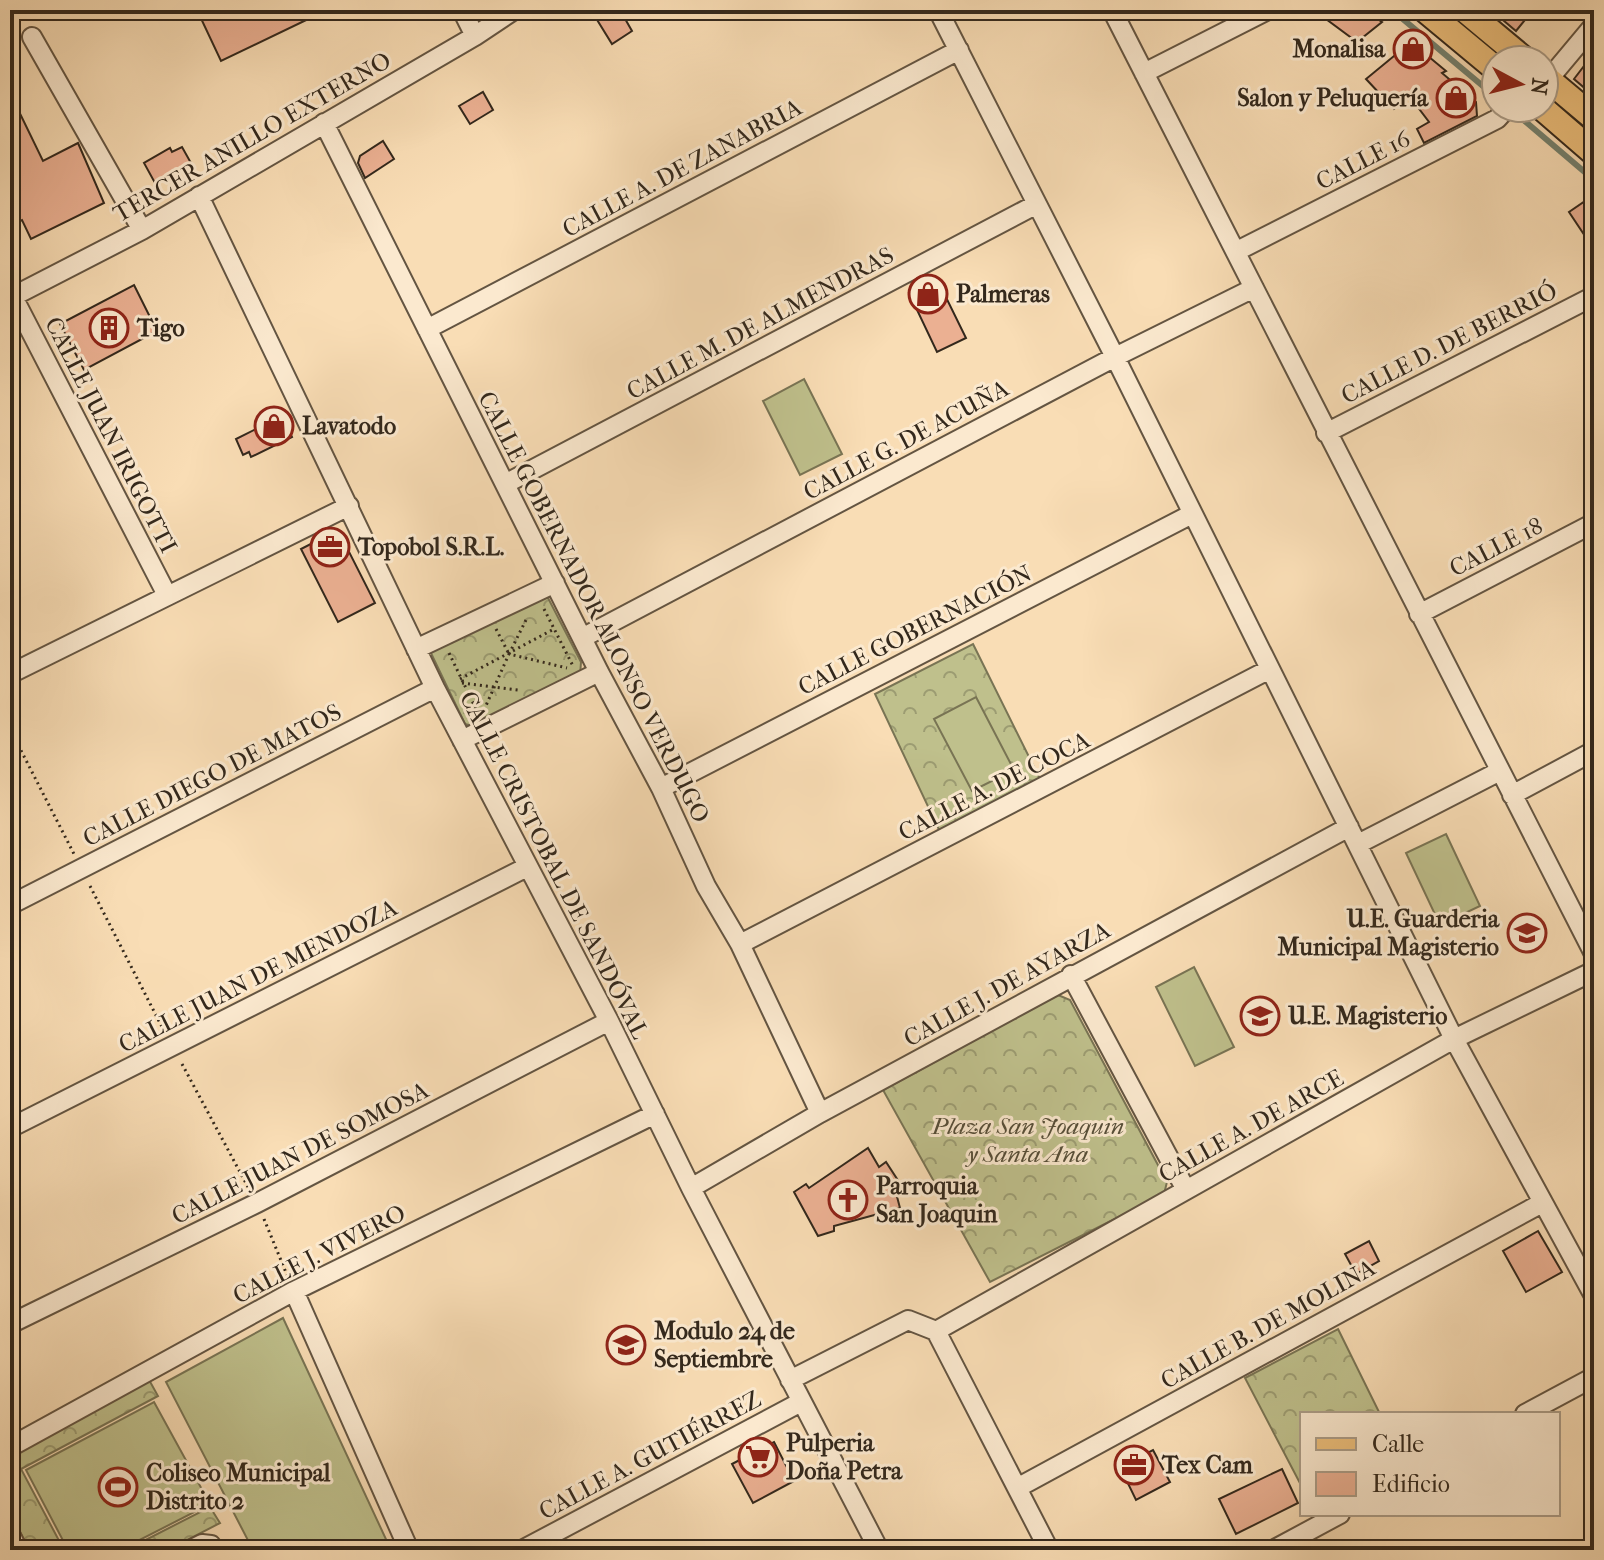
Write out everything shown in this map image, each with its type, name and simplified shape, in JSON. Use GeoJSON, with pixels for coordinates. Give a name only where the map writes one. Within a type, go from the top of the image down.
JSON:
{"type":"FeatureCollection","features":[{"type":"Feature","properties":{"kind":"main road"},"geometry":{"type":"LineString","coordinates":[[1425,10],[1480,56]]}},
{"type":"Feature","properties":{"kind":"main road"},"geometry":{"type":"LineString","coordinates":[[1465,10],[1506,44]]}},
{"type":"Feature","properties":{"kind":"main road"},"geometry":{"type":"LineString","coordinates":[[1560,90],[1594,118]]}},
{"type":"Feature","properties":{"kind":"main road"},"geometry":{"type":"LineString","coordinates":[[1560,124],[1594,153]]}},
{"type":"Feature","properties":{"kind":"street"},"geometry":{"type":"LineString","coordinates":[[462,10],[475,36]]}},
{"type":"Feature","properties":{"kind":"street","name":"TERCER ANILLO EXTERNO"},"geometry":{"type":"LineString","coordinates":[[11,298],[142,230],[475,36],[514,10]]}},
{"type":"Feature","properties":{"kind":"street"},"geometry":{"type":"LineString","coordinates":[[938,10],[1115,357],[1454,1039],[1594,1296]]}},
{"type":"Feature","properties":{"kind":"street"},"geometry":{"type":"LineString","coordinates":[[1112,10],[1594,954]]}},
{"type":"Feature","properties":{"kind":"street"},"geometry":{"type":"LineString","coordinates":[[1144,73],[1268,10]]}},
{"type":"Feature","properties":{"kind":"street"},"geometry":{"type":"LineString","coordinates":[[1560,63],[1594,25]]}},
{"type":"Feature","properties":{"kind":"street"},"geometry":{"type":"LineString","coordinates":[[32,37],[142,230]]}},
{"type":"Feature","properties":{"kind":"street","name":"CALLE A. DE ZANABRIA"},"geometry":{"type":"LineString","coordinates":[[427,329],[959,50]]}},
{"type":"Feature","properties":{"kind":"street","name":"CALLE GOBERNADOR ALONSO VERDUGO"},"geometry":{"type":"LineString","coordinates":[[324,123],[599,672],[661,788],[706,886],[740,944],[820,1113]]}},
{"type":"Feature","properties":{"kind":"street","name":"CALLE 16"},"geometry":{"type":"LineString","coordinates":[[1237,251],[1487,124]]}},
{"type":"Feature","properties":{"kind":"street","name":"CALLE CRISTOBAL DE SANDÓVAL"},"geometry":{"type":"LineString","coordinates":[[199,196],[435,688],[879,1550]]}},
{"type":"Feature","properties":{"kind":"street","name":"CALLE M. DE ALMENDRAS"},"geometry":{"type":"LineString","coordinates":[[505,484],[1037,204]]}},
{"type":"Feature","properties":{"kind":"street","name":"CALLE G. DE ACUÑA"},"geometry":{"type":"LineString","coordinates":[[582,638],[1115,357],[1254,288]]}},
{"type":"Feature","properties":{"kind":"street","name":"CALLE D. DE BERRIÓ"},"geometry":{"type":"LineString","coordinates":[[1326,433],[1594,296]]}},
{"type":"Feature","properties":{"kind":"street","name":"CALLE JUAN IRIGOTTI"},"geometry":{"type":"LineString","coordinates":[[11,298],[167,595]]}},
{"type":"Feature","properties":{"kind":"street"},"geometry":{"type":"LineString","coordinates":[[10,674],[349,506]]}},
{"type":"Feature","properties":{"kind":"street","name":"CALLE GOBERNACIÓN"},"geometry":{"type":"LineString","coordinates":[[661,788],[1192,514]]}},
{"type":"Feature","properties":{"kind":"street","name":"CALLE 18"},"geometry":{"type":"LineString","coordinates":[[1419,614],[1594,523]]}},
{"type":"Feature","properties":{"kind":"street"},"geometry":{"type":"LineString","coordinates":[[416,649],[555,583]]}},
{"type":"Feature","properties":{"kind":"street","name":"CALLE A. DE COCA"},"geometry":{"type":"LineString","coordinates":[[740,944],[1270,669]]}},
{"type":"Feature","properties":{"kind":"street"},"geometry":{"type":"LineString","coordinates":[[462,740],[599,672]]}},
{"type":"Feature","properties":{"kind":"street","name":"CALLE DIEGO DE MATOS"},"geometry":{"type":"LineString","coordinates":[[10,905],[435,688]]}},
{"type":"Feature","properties":{"kind":"street"},"geometry":{"type":"LineString","coordinates":[[1512,795],[1594,751]]}},
{"type":"Feature","properties":{"kind":"street","name":"CALLE J. DE AYARZA"},"geometry":{"type":"LineString","coordinates":[[691,1188],[1071,975],[1353,836],[1500,771]]}},
{"type":"Feature","properties":{"kind":"street","name":"CALLE JUAN DE MENDOZA"},"geometry":{"type":"LineString","coordinates":[[10,1128],[527,867]]}},
{"type":"Feature","properties":{"kind":"street","name":"CALLE A. DE ARCE"},"geometry":{"type":"LineString","coordinates":[[936,1331],[1454,1039],[1594,971]]}},
{"type":"Feature","properties":{"kind":"street"},"geometry":{"type":"LineString","coordinates":[[1071,975],[1186,1190]]}},
{"type":"Feature","properties":{"kind":"street","name":"CALLE JUAN DE SOMOSA"},"geometry":{"type":"LineString","coordinates":[[10,1324],[257,1203],[609,1021]]}},
{"type":"Feature","properties":{"kind":"street","name":"CALLE J. VIVERO"},"geometry":{"type":"LineString","coordinates":[[10,1447],[294,1291],[655,1114]]}},
{"type":"Feature","properties":{"kind":"street","name":"CALLE B. DE MOLINA"},"geometry":{"type":"LineString","coordinates":[[1017,1488],[1542,1203]]}},
{"type":"Feature","properties":{"kind":"street"},"geometry":{"type":"LineString","coordinates":[[294,1291],[409,1550]]}},
{"type":"Feature","properties":{"kind":"street","name":"CALLE A. GUTIÉRREZ"},"geometry":{"type":"LineString","coordinates":[[790,1380],[908,1320],[936,1331]]}},
{"type":"Feature","properties":{"kind":"street"},"geometry":{"type":"LineString","coordinates":[[936,1331],[1049,1550]]}},
{"type":"Feature","properties":{"kind":"street"},"geometry":{"type":"LineString","coordinates":[[1529,1412],[1594,1377]]}},
{"type":"Feature","properties":{"kind":"street","name":"CALLE A. GUTIÉRREZ"},"geometry":{"type":"LineString","coordinates":[[522,1550],[801,1402]]}},
{"type":"Feature","properties":{"kind":"street"},"geometry":{"type":"LineString","coordinates":[[1273,1550],[1336,1516]]}},
{"type":"Feature","properties":{"kind":"street"},"geometry":{"type":"LineString","coordinates":[[10,1534],[18,1550]]}},
{"type":"Feature","properties":{"kind":"street"},"geometry":{"type":"LineString","coordinates":[[190,1550],[202,1544],[211,1545],[214,1550]]}},
{"type":"Feature","properties":{"kind":"path"},"geometry":{"type":"LineString","coordinates":[[493,624],[509,654],[574,671],[541,605]]}},
{"type":"Feature","properties":{"kind":"path"},"geometry":{"type":"LineString","coordinates":[[449,650],[480,717],[528,616]]}},
{"type":"Feature","properties":{"kind":"path"},"geometry":{"type":"LineString","coordinates":[[461,681],[554,629]]}},
{"type":"Feature","properties":{"kind":"path"},"geometry":{"type":"LineString","coordinates":[[461,681],[520,691]]}},
{"type":"Feature","properties":{"kind":"path"},"geometry":{"type":"LineString","coordinates":[[10,729],[172,1046],[257,1203],[294,1291]]}},
{"type":"Feature","properties":{"kind":"green space"},"geometry":{"type":"Polygon","coordinates":[[[804,379],[842,454],[800,475],[763,401],[804,379]]]}},
{"type":"Feature","properties":{"kind":"green space"},"geometry":{"type":"Polygon","coordinates":[[[546,594],[581,662],[580,676],[473,726],[465,724],[429,649],[546,594]]]}},
{"type":"Feature","properties":{"kind":"green space"},"geometry":{"type":"Polygon","coordinates":[[[973,644],[1041,781],[941,834],[875,694],[973,644]]]}},
{"type":"Feature","properties":{"kind":"green space"},"geometry":{"type":"Polygon","coordinates":[[[976,697],[1014,770],[972,791],[934,719],[976,697]]]}},
{"type":"Feature","properties":{"kind":"green space"},"geometry":{"type":"Polygon","coordinates":[[[1446,834],[1480,906],[1440,925],[1406,853],[1446,834]]]}},
{"type":"Feature","properties":{"kind":"green space"},"geometry":{"type":"Polygon","coordinates":[[[1194,967],[1234,1047],[1195,1066],[1156,987],[1194,967]]]}},
{"type":"Feature","properties":{"kind":"green space","name":"Plaza San Joaquin y Santa Ana"},"geometry":{"type":"Polygon","coordinates":[[[1058,995],[1070,1000],[1167,1182],[1164,1194],[990,1282],[883,1090],[1058,995]]]}},
{"type":"Feature","properties":{"kind":"green space"},"geometry":{"type":"Polygon","coordinates":[[[283,1318],[391,1550],[253,1550],[166,1382],[283,1318]]]}},
{"type":"Feature","properties":{"kind":"green space"},"geometry":{"type":"Polygon","coordinates":[[[1338,1329],[1379,1412],[1300,1412],[1300,1483],[1245,1378],[1338,1329]]]}},
{"type":"Feature","properties":{"kind":"green space"},"geometry":{"type":"Polygon","coordinates":[[[148,1378],[158,1396],[21,1469],[64,1550],[29,1550],[10,1512],[10,1455],[148,1378]]]}},
{"type":"Feature","properties":{"kind":"green space","name":"Coliseo Municipal Distrito 2"},"geometry":{"type":"Polygon","coordinates":[[[154,1402],[210,1504],[120,1550],[68,1550],[26,1470],[154,1402]]]}},
{"type":"Feature","properties":{"kind":"green space"},"geometry":{"type":"Polygon","coordinates":[[[210,1507],[220,1523],[168,1550],[126,1550],[210,1507]]]}},
{"type":"Feature","properties":{"kind":"building"},"geometry":{"type":"Polygon","coordinates":[[[197,10],[327,10],[221,61],[197,10]]]}},
{"type":"Feature","properties":{"kind":"building"},"geometry":{"type":"Polygon","coordinates":[[[591,10],[620,10],[632,31],[612,44],[591,10]]]}},
{"type":"Feature","properties":{"kind":"building"},"geometry":{"type":"Polygon","coordinates":[[[1333,10],[1364,10],[1382,22],[1357,42],[1326,19],[1333,10]]]}},
{"type":"Feature","properties":{"kind":"building"},"geometry":{"type":"Polygon","coordinates":[[[1491,10],[1533,10],[1516,31],[1491,10]]]}},
{"type":"Feature","properties":{"kind":"building"},"geometry":{"type":"Polygon","coordinates":[[[1411,42],[1446,71],[1442,73],[1476,102],[1477,116],[1424,143],[1417,129],[1429,122],[1410,97],[1394,109],[1366,79],[1411,42]]]}},
{"type":"Feature","properties":{"kind":"building"},"geometry":{"type":"Polygon","coordinates":[[[1594,53],[1594,96],[1574,79],[1594,53]]]}},
{"type":"Feature","properties":{"kind":"building"},"geometry":{"type":"Polygon","coordinates":[[[483,92],[493,110],[470,124],[459,106],[483,92]]]}},
{"type":"Feature","properties":{"kind":"building"},"geometry":{"type":"Polygon","coordinates":[[[10,93],[43,161],[78,143],[104,203],[31,239],[22,220],[10,226],[10,93]]]}},
{"type":"Feature","properties":{"kind":"building"},"geometry":{"type":"Polygon","coordinates":[[[383,141],[394,159],[365,178],[358,163],[360,156],[383,141]]]}},
{"type":"Feature","properties":{"kind":"building"},"geometry":{"type":"Polygon","coordinates":[[[182,147],[191,163],[155,183],[144,163],[170,148],[172,152],[182,147]]]}},
{"type":"Feature","properties":{"kind":"building"},"geometry":{"type":"Polygon","coordinates":[[[1594,195],[1594,229],[1585,236],[1569,212],[1594,195]]]}},
{"type":"Feature","properties":{"kind":"building"},"geometry":{"type":"Polygon","coordinates":[[[937,279],[966,338],[937,352],[909,293],[937,279]]]}},
{"type":"Feature","properties":{"kind":"building","name":"Tigo"},"geometry":{"type":"Polygon","coordinates":[[[134,285],[157,331],[84,370],[60,324],[134,285]]]}},
{"type":"Feature","properties":{"kind":"building","name":"Lavatodo"},"geometry":{"type":"Polygon","coordinates":[[[282,416],[292,437],[251,457],[249,452],[243,455],[236,439],[282,416]]]}},
{"type":"Feature","properties":{"kind":"building"},"geometry":{"type":"Polygon","coordinates":[[[332,533],[341,536],[375,603],[338,622],[301,549],[332,533]]]}},
{"type":"Feature","properties":{"kind":"building","name":"Parroquia San Joaquin"},"geometry":{"type":"Polygon","coordinates":[[[868,1148],[879,1167],[886,1162],[901,1185],[895,1189],[900,1208],[834,1226],[834,1231],[818,1236],[794,1192],[806,1184],[809,1188],[868,1148]]]}},
{"type":"Feature","properties":{"kind":"building"},"geometry":{"type":"Polygon","coordinates":[[[1538,1231],[1562,1272],[1526,1292],[1503,1251],[1538,1231]]]}},
{"type":"Feature","properties":{"kind":"building"},"geometry":{"type":"Polygon","coordinates":[[[1369,1241],[1379,1261],[1356,1274],[1345,1254],[1369,1241]]]}},
{"type":"Feature","properties":{"kind":"building"},"geometry":{"type":"Polygon","coordinates":[[[774,1442],[794,1481],[753,1503],[732,1464],[774,1442]]]}},
{"type":"Feature","properties":{"kind":"building"},"geometry":{"type":"Polygon","coordinates":[[[1153,1450],[1170,1482],[1136,1500],[1120,1467],[1153,1450]]]}},
{"type":"Feature","properties":{"kind":"building"},"geometry":{"type":"Polygon","coordinates":[[[1282,1469],[1298,1503],[1236,1534],[1219,1499],[1282,1469]]]}},
{"type":"Feature","properties":{"kind":"waterway"},"geometry":{"type":"LineString","coordinates":[[1392,10],[1480,84]]}},
{"type":"Feature","properties":{"kind":"waterway"},"geometry":{"type":"LineString","coordinates":[[1528,124],[1594,180]]}},
{"type":"Feature","properties":{"kind":"place","name":"Monalisa"},"geometry":{"type":"Point","coordinates":[1413,49]}},
{"type":"Feature","properties":{"kind":"place","name":"Salon y Peluquería"},"geometry":{"type":"Point","coordinates":[1456,98]}},
{"type":"Feature","properties":{"kind":"place","name":"Palmeras"},"geometry":{"type":"Point","coordinates":[928,294]}},
{"type":"Feature","properties":{"kind":"place","name":"Tigo"},"geometry":{"type":"Point","coordinates":[109,328]}},
{"type":"Feature","properties":{"kind":"place","name":"Lavatodo"},"geometry":{"type":"Point","coordinates":[274,426]}},
{"type":"Feature","properties":{"kind":"place","name":"Topobol S.R.L."},"geometry":{"type":"Point","coordinates":[330,547]}},
{"type":"Feature","properties":{"kind":"place","name":"U.E. Guarderia Municipal Magisterio"},"geometry":{"type":"Point","coordinates":[1527,933]}},
{"type":"Feature","properties":{"kind":"place","name":"U.E. Magisterio"},"geometry":{"type":"Point","coordinates":[1260,1016]}},
{"type":"Feature","properties":{"kind":"place","name":"Parroquia San Joaquin"},"geometry":{"type":"Point","coordinates":[848,1200]}},
{"type":"Feature","properties":{"kind":"place","name":"Modulo 24 de Septiembre"},"geometry":{"type":"Point","coordinates":[626,1345]}},
{"type":"Feature","properties":{"kind":"place","name":"Pulperia Doña Petra"},"geometry":{"type":"Point","coordinates":[758,1457]}},
{"type":"Feature","properties":{"kind":"place","name":"Tex Cam"},"geometry":{"type":"Point","coordinates":[1134,1465]}},
{"type":"Feature","properties":{"kind":"place","name":"Coliseo Municipal Distrito 2"},"geometry":{"type":"Point","coordinates":[118,1487]}}]}
